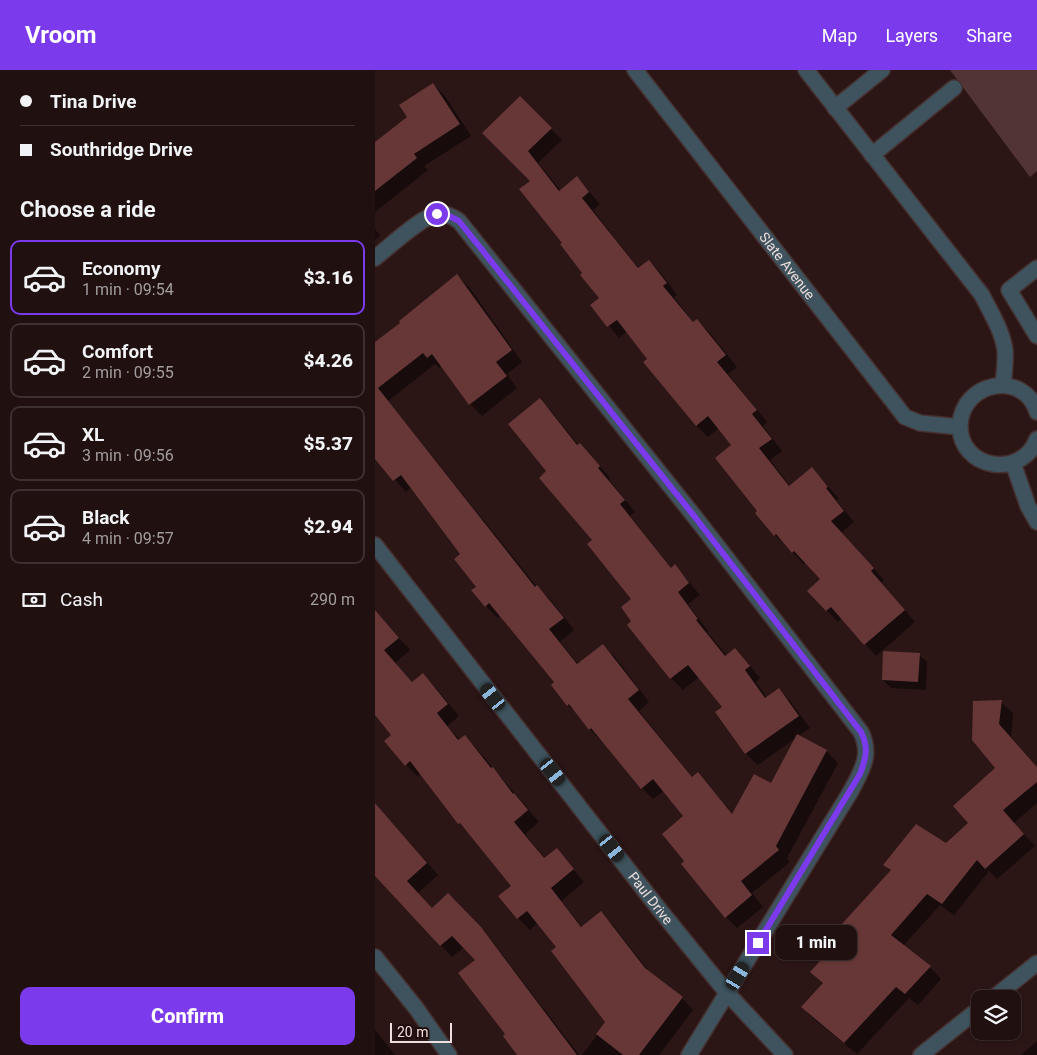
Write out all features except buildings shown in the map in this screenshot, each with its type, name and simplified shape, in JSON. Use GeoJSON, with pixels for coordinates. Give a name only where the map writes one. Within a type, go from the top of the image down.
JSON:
{"type":"FeatureCollection","features":[{"type":"Feature","properties":{"kind":"street","name":"Slate Avenue"},"geometry":{"type":"LineString","coordinates":[[635,70],[905,417],[919,423],[960,427]]}},
{"type":"Feature","properties":{"kind":"street"},"geometry":{"type":"LineString","coordinates":[[806,70],[982,295],[1002,337],[1005,351],[1003,385]]}},
{"type":"Feature","properties":{"kind":"street"},"geometry":{"type":"LineString","coordinates":[[835,108],[883,70]]}},
{"type":"Feature","properties":{"kind":"street"},"geometry":{"type":"LineString","coordinates":[[872,154],[954,88]]}},
{"type":"Feature","properties":{"kind":"street"},"geometry":{"type":"LineString","coordinates":[[375,258],[417,225],[437,214],[447,215],[459,221],[698,521],[861,732],[867,748],[867,755],[851,791],[689,1055]]}},
{"type":"Feature","properties":{"kind":"street"},"geometry":{"type":"LineString","coordinates":[[1037,268],[1009,290],[1037,336]]}},
{"type":"Feature","properties":{"kind":"street"},"geometry":{"type":"LineString","coordinates":[[1037,412],[1027,396],[1016,389],[1003,385],[989,387],[977,392],[968,402],[961,414],[960,427],[962,439],[969,450],[978,459],[995,464],[1013,463],[1025,456],[1034,446],[1037,439]]}},
{"type":"Feature","properties":{"kind":"street"},"geometry":{"type":"LineString","coordinates":[[1013,463],[1028,506],[1037,522]]}},
{"type":"Feature","properties":{"kind":"street","name":"Paul Drive"},"geometry":{"type":"LineString","coordinates":[[375,545],[659,909],[727,993],[785,1055]]}},
{"type":"Feature","properties":{"kind":"street"},"geometry":{"type":"LineString","coordinates":[[375,957],[416,1008],[449,1055]]}},
{"type":"Feature","properties":{"kind":"street"},"geometry":{"type":"LineString","coordinates":[[1003,990],[1037,962]]}},
{"type":"Feature","properties":{"kind":"street"},"geometry":{"type":"LineString","coordinates":[[921,1055],[971,1015]]}},
{"type":"Feature","properties":{"kind":"shaded area"},"geometry":{"type":"Polygon","coordinates":[[[950,70],[1037,70],[1037,171],[1030,177],[950,70]]]}},
{"type":"Feature","properties":{"kind":"route"},"geometry":{"type":"LineString","coordinates":[[437,214],[447,215],[459,221],[698,521],[861,732],[865,741],[867,755],[851,791],[758,943]]}}]}
